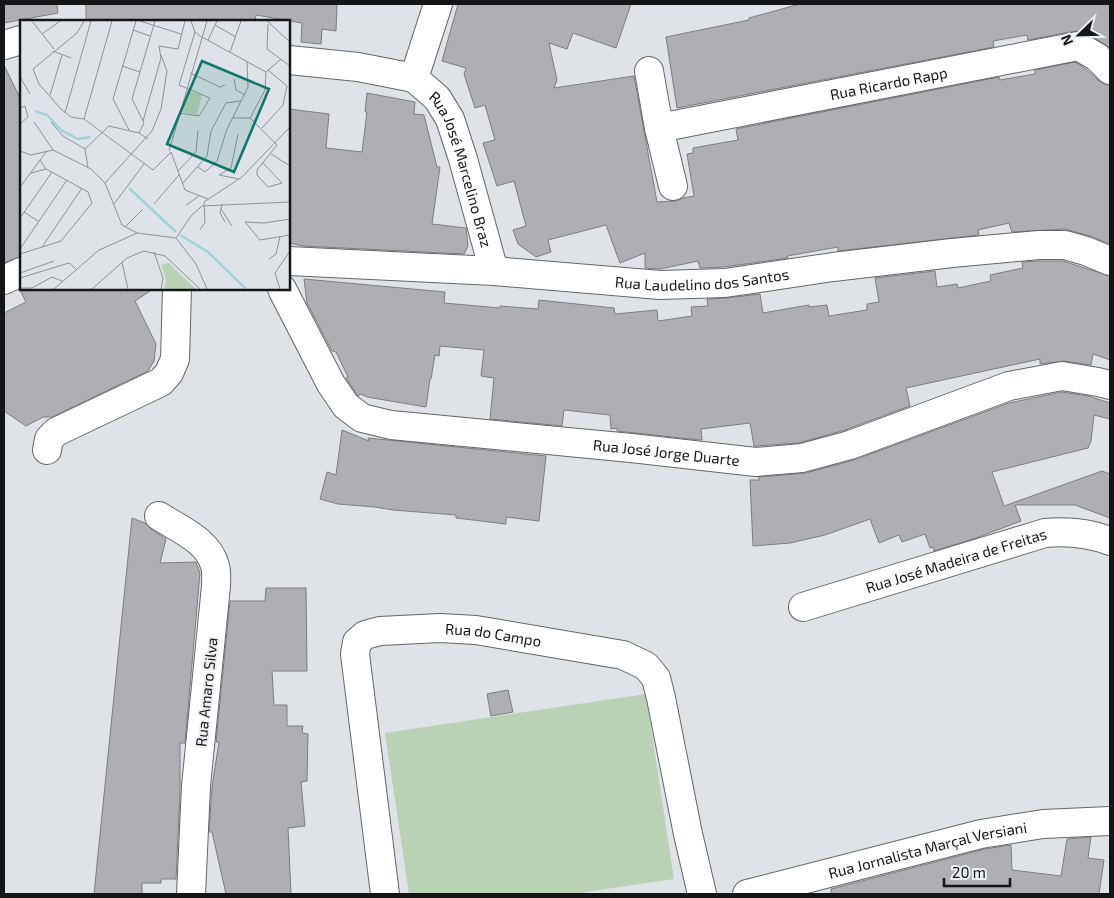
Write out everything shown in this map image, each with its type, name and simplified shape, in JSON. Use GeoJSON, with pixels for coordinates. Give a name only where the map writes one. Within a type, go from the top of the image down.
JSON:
{"type":"FeatureCollection","features":[{"type":"Feature","properties":{"kind":"street"},"geometry":{"type":"LineString","coordinates":[[290,60],[358,67],[414,78],[438,4]]}},
{"type":"Feature","properties":{"kind":"street"},"geometry":{"type":"LineString","coordinates":[[4,45],[20,40]]}},
{"type":"Feature","properties":{"kind":"street","name":"Rua Ricardo Rapp"},"geometry":{"type":"LineString","coordinates":[[659,128],[1078,46],[1097,57],[1110,70]]}},
{"type":"Feature","properties":{"kind":"street"},"geometry":{"type":"LineString","coordinates":[[649,71],[659,128],[673,186]]}},
{"type":"Feature","properties":{"kind":"street","name":"Rua José Marcelino Braz"},"geometry":{"type":"LineString","coordinates":[[414,78],[437,98],[450,119],[464,159],[494,271]]}},
{"type":"Feature","properties":{"kind":"street","name":"Rua Laudelino dos Santos"},"geometry":{"type":"LineString","coordinates":[[290,260],[494,271],[660,285],[725,283],[833,267],[1039,245],[1065,245],[1110,261]]}},
{"type":"Feature","properties":{"kind":"street"},"geometry":{"type":"LineString","coordinates":[[4,280],[20,272]]}},
{"type":"Feature","properties":{"kind":"street"},"geometry":{"type":"LineString","coordinates":[[47,450],[50,439],[56,432],[161,382],[169,373],[175,359],[177,290]]}},
{"type":"Feature","properties":{"kind":"street","name":"Rua José Jorge Duarte"},"geometry":{"type":"LineString","coordinates":[[283,290],[331,384],[346,406],[362,418],[391,424],[756,462],[802,458],[850,444],[1009,386],[1062,376],[1110,385]]}},
{"type":"Feature","properties":{"kind":"street","name":"Rua Amaro Silva"},"geometry":{"type":"LineString","coordinates":[[159,516],[199,542],[210,554],[215,567],[216,586],[196,786],[191,894]]}},
{"type":"Feature","properties":{"kind":"street","name":"Rua José Madeira de Freitas"},"geometry":{"type":"LineString","coordinates":[[803,607],[1038,534],[1070,532],[1094,535],[1110,541]]}},
{"type":"Feature","properties":{"kind":"street","name":"Rua do Campo"},"geometry":{"type":"LineString","coordinates":[[385,894],[354,654],[357,642],[365,635],[380,632],[440,628],[476,630],[581,647],[623,655],[646,666],[656,678],[660,691],[688,834],[702,894]]}},
{"type":"Feature","properties":{"kind":"street","name":"Rua Jornalista Marçal Versiani"},"geometry":{"type":"LineString","coordinates":[[747,894],[981,834],[1043,824],[1110,821]]}},
{"type":"Feature","properties":{"kind":"green space"},"geometry":{"type":"Polygon","coordinates":[[[646,694],[674,879],[572,894],[409,894],[385,733],[646,694]]]}},
{"type":"Feature","properties":{"kind":"building"},"geometry":{"type":"Polygon","coordinates":[[[4,4],[57,4],[58,13],[4,23],[4,4]]]}},
{"type":"Feature","properties":{"kind":"building"},"geometry":{"type":"Polygon","coordinates":[[[86,4],[337,4],[336,31],[322,29],[321,44],[301,42],[302,23],[256,15],[255,20],[86,20],[86,4]]]}},
{"type":"Feature","properties":{"kind":"building"},"geometry":{"type":"Polygon","coordinates":[[[458,4],[631,4],[616,48],[573,33],[567,49],[549,43],[557,80],[554,88],[634,76],[657,202],[676,201],[694,196],[687,154],[693,153],[693,148],[738,140],[736,129],[999,77],[1000,80],[1035,74],[1035,70],[1075,62],[1099,81],[1110,85],[1110,244],[1065,229],[1012,232],[1009,223],[978,230],[979,235],[838,251],[838,247],[787,256],[788,258],[724,267],[700,268],[698,261],[660,269],[645,268],[645,253],[620,263],[606,225],[548,240],[551,252],[536,257],[518,244],[513,230],[526,226],[514,181],[497,186],[483,143],[495,140],[485,105],[475,108],[464,74],[466,68],[442,61],[458,4]]]}},
{"type":"Feature","properties":{"kind":"building"},"geometry":{"type":"Polygon","coordinates":[[[800,4],[1110,4],[1110,48],[1086,32],[1076,31],[1028,40],[1027,35],[993,41],[994,47],[677,108],[666,37],[749,20],[749,18],[800,4]]]}},
{"type":"Feature","properties":{"kind":"building"},"geometry":{"type":"Polygon","coordinates":[[[4,65],[20,98],[20,257],[5,262],[4,65]]]}},
{"type":"Feature","properties":{"kind":"building"},"geometry":{"type":"Polygon","coordinates":[[[367,93],[415,102],[414,114],[424,115],[437,167],[440,167],[432,224],[466,228],[468,246],[464,254],[303,246],[290,243],[290,109],[329,114],[326,148],[362,152],[367,112],[365,112],[367,93]]]}},
{"type":"Feature","properties":{"kind":"building"},"geometry":{"type":"Polygon","coordinates":[[[1063,261],[1110,276],[1110,360],[1093,354],[1091,365],[1064,361],[1040,364],[1040,359],[906,388],[910,406],[845,430],[799,443],[756,446],[754,446],[750,423],[701,429],[702,440],[700,440],[617,431],[617,428],[611,429],[610,415],[564,410],[562,426],[490,419],[494,378],[481,376],[484,350],[440,346],[439,356],[435,355],[426,407],[367,397],[361,394],[358,396],[346,378],[348,377],[336,352],[332,351],[307,303],[304,279],[445,292],[444,303],[500,308],[500,306],[538,309],[539,300],[614,308],[615,314],[657,310],[658,321],[692,316],[691,307],[708,306],[707,299],[760,294],[763,313],[809,305],[809,307],[827,305],[829,316],[867,310],[867,304],[879,302],[875,278],[935,271],[937,287],[957,284],[958,288],[991,281],[990,275],[1023,268],[1022,262],[1063,261]]]}},
{"type":"Feature","properties":{"kind":"building"},"geometry":{"type":"Polygon","coordinates":[[[20,290],[152,290],[135,301],[156,344],[154,361],[148,371],[52,417],[43,417],[26,426],[4,411],[4,313],[26,302],[20,290]]]}},
{"type":"Feature","properties":{"kind":"building"},"geometry":{"type":"Polygon","coordinates":[[[1062,392],[1088,396],[1110,403],[1110,419],[1094,415],[1091,441],[1088,448],[992,472],[1004,506],[1102,471],[1110,474],[1110,518],[1075,505],[1015,505],[1021,521],[934,551],[933,547],[930,548],[925,534],[902,542],[899,535],[879,543],[870,519],[825,535],[790,543],[753,546],[750,480],[759,480],[759,477],[806,473],[854,460],[1009,403],[1062,392]]]}},
{"type":"Feature","properties":{"kind":"building"},"geometry":{"type":"Polygon","coordinates":[[[342,430],[369,441],[368,438],[546,456],[539,521],[506,517],[506,524],[456,518],[456,515],[338,504],[320,499],[327,472],[336,475],[342,430]]]}},
{"type":"Feature","properties":{"kind":"building"},"geometry":{"type":"Polygon","coordinates":[[[132,518],[145,523],[166,539],[160,563],[196,562],[200,573],[185,743],[180,743],[176,879],[161,879],[161,883],[142,883],[142,894],[94,894],[132,518]]]}},
{"type":"Feature","properties":{"kind":"building"},"geometry":{"type":"Polygon","coordinates":[[[266,588],[306,588],[307,671],[272,671],[274,705],[287,705],[287,726],[303,726],[302,733],[308,734],[307,781],[301,782],[305,826],[288,828],[291,894],[226,894],[212,832],[209,832],[212,787],[219,742],[216,742],[230,601],[265,601],[266,588]]]}},
{"type":"Feature","properties":{"kind":"building"},"geometry":{"type":"Polygon","coordinates":[[[508,690],[513,712],[491,716],[487,694],[508,690]]]}},
{"type":"Feature","properties":{"kind":"building"},"geometry":{"type":"Polygon","coordinates":[[[1091,837],[1088,858],[1104,860],[1099,894],[831,894],[831,889],[985,849],[1011,845],[1012,870],[1061,876],[1067,839],[1091,837]]]}}]}
